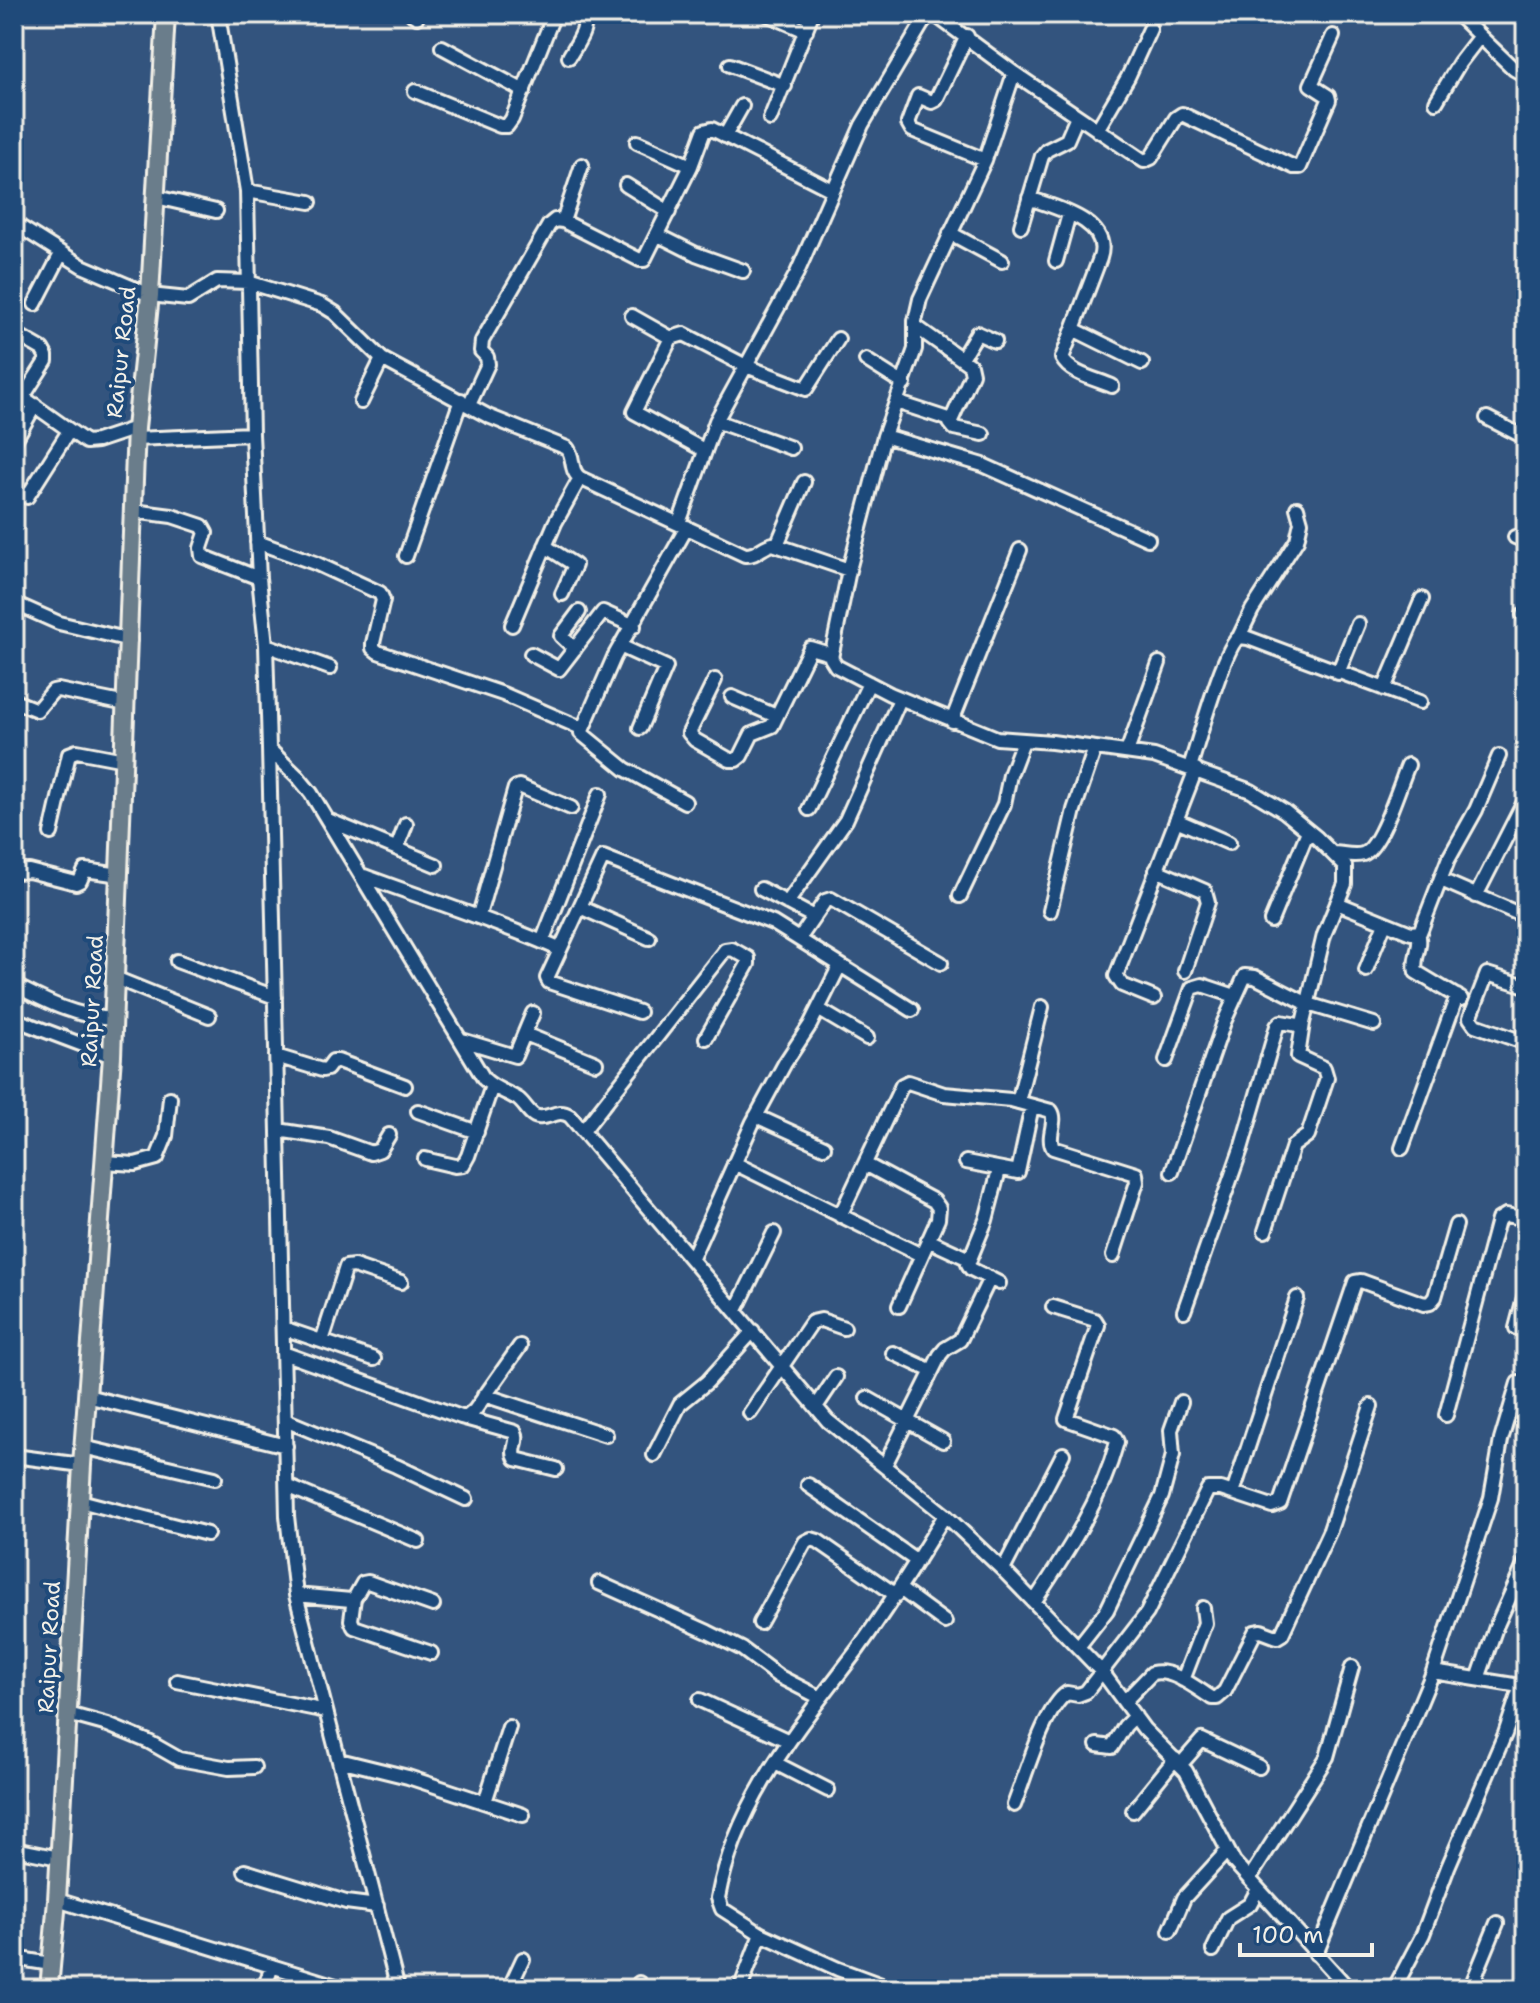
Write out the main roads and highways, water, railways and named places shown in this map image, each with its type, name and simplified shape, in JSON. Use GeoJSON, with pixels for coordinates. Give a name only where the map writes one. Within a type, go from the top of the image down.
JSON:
{"type":"FeatureCollection","features":[{"type":"Feature","properties":{"kind":"main road","name":"Raipur Road"},"geometry":{"type":"LineString","coordinates":[[49,1989],[57,1900],[83,1447],[112,1056],[130,640],[135,433],[150,295],[166,14]]}}]}
